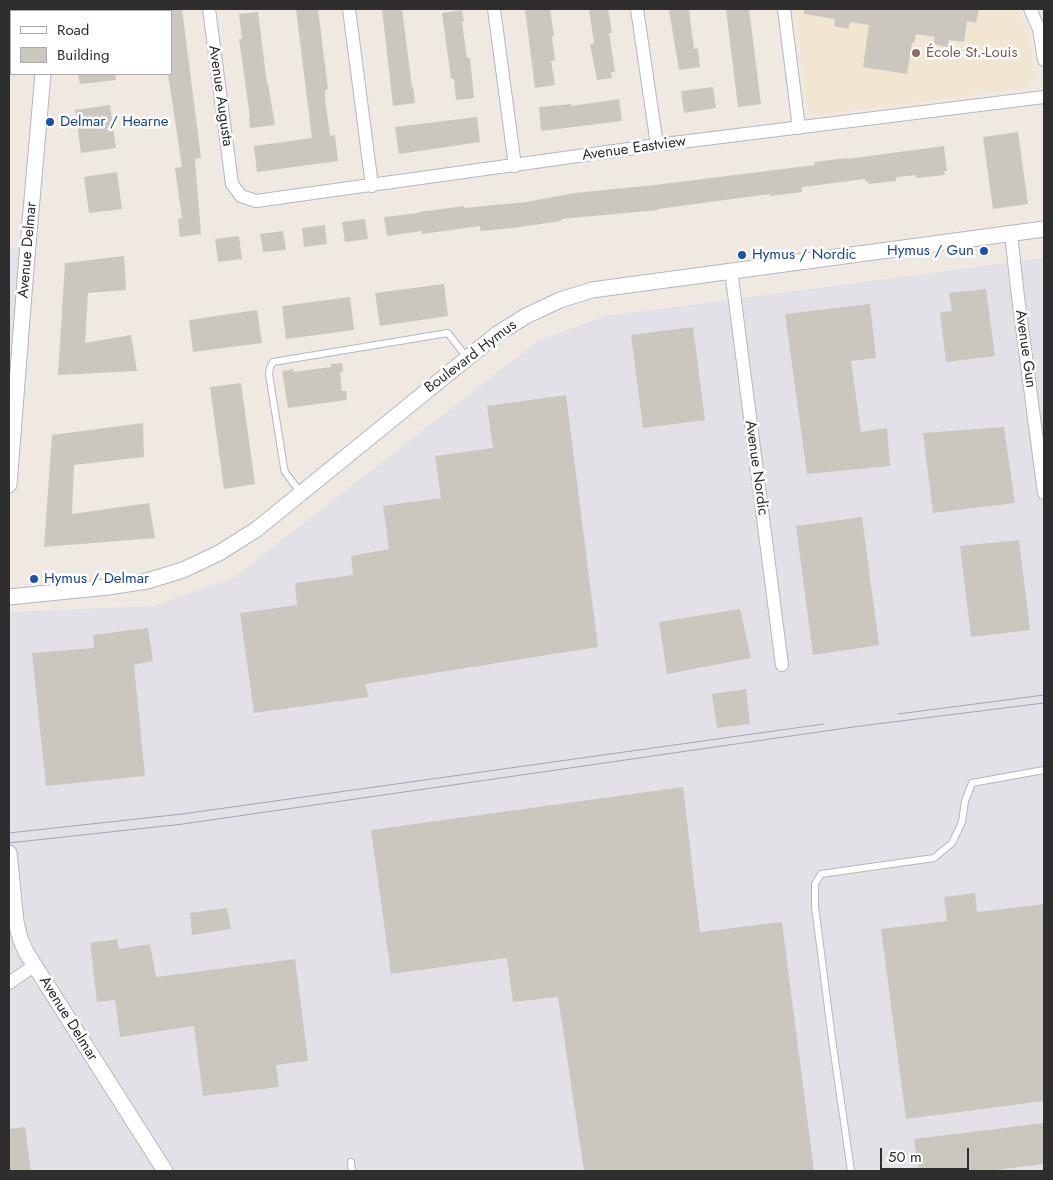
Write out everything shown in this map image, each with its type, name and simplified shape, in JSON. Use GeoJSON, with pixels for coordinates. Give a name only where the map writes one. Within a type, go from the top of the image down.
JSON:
{"type":"FeatureCollection","features":[{"type":"Feature","properties":{"kind":"street","name":"Avenue Augusta"},"geometry":{"type":"LineString","coordinates":[[209,9],[232,184]]}},
{"type":"Feature","properties":{"kind":"street"},"geometry":{"type":"LineString","coordinates":[[349,9],[372,186]]}},
{"type":"Feature","properties":{"kind":"street"},"geometry":{"type":"LineString","coordinates":[[494,9],[515,166]]}},
{"type":"Feature","properties":{"kind":"street"},"geometry":{"type":"LineString","coordinates":[[637,9],[657,146]]}},
{"type":"Feature","properties":{"kind":"street"},"geometry":{"type":"LineString","coordinates":[[784,9],[799,128]]}},
{"type":"Feature","properties":{"kind":"street"},"geometry":{"type":"LineString","coordinates":[[1030,9],[1039,29],[1044,60]]}},
{"type":"Feature","properties":{"kind":"street","name":"Avenue Delmar"},"geometry":{"type":"LineString","coordinates":[[9,486],[26,268],[44,75]]}},
{"type":"Feature","properties":{"kind":"street","name":"Avenue Eastview"},"geometry":{"type":"LineString","coordinates":[[232,184],[240,196],[256,201],[657,146],[1044,97]]}},
{"type":"Feature","properties":{"kind":"street","name":"Boulevard Hymus"},"geometry":{"type":"LineString","coordinates":[[9,597],[147,581],[209,559],[238,542],[301,493],[497,334],[547,306],[570,297],[614,287],[731,270],[1044,229]]}},
{"type":"Feature","properties":{"kind":"street","name":"Avenue Gun"},"geometry":{"type":"LineString","coordinates":[[1011,234],[1044,493]]}},
{"type":"Feature","properties":{"kind":"street","name":"Avenue Nordic"},"geometry":{"type":"LineString","coordinates":[[731,270],[782,665]]}},
{"type":"Feature","properties":{"kind":"street","name":"Avenue Delmar"},"geometry":{"type":"LineString","coordinates":[[9,852],[18,930],[23,945],[34,966],[165,1171]]}},
{"type":"Feature","properties":{"kind":"street"},"geometry":{"type":"LineString","coordinates":[[9,984],[34,966]]}},
{"type":"Feature","properties":{"kind":"lane"},"geometry":{"type":"LineString","coordinates":[[301,493],[284,468],[269,374],[273,362],[448,333],[467,358]]}},
{"type":"Feature","properties":{"kind":"lane"},"geometry":{"type":"LineString","coordinates":[[851,1171],[815,906],[815,884],[821,874],[934,858],[952,843],[962,822],[965,802],[972,783],[1044,770]]}},
{"type":"Feature","properties":{"kind":"lane"},"geometry":{"type":"LineString","coordinates":[[351,1162],[352,1171]]}},
{"type":"Feature","properties":{"kind":"shaded area","name":"École St.-Louis"},"geometry":{"type":"Polygon","coordinates":[[[795,9],[1016,9],[1028,31],[1035,76],[1034,82],[1024,88],[817,115],[811,112],[807,106],[795,9]]]}},
{"type":"Feature","properties":{"kind":"shaded area"},"geometry":{"type":"Polygon","coordinates":[[[24,246],[9,365],[9,248],[24,246]]]}},
{"type":"Feature","properties":{"kind":"shaded area"},"geometry":{"type":"Polygon","coordinates":[[[1044,258],[1044,1171],[9,1171],[9,612],[154,606],[233,578],[539,340],[606,316],[1044,258]]]}},
{"type":"Feature","properties":{"kind":"building"},"geometry":{"type":"Polygon","coordinates":[[[182,9],[201,158],[195,159],[201,234],[180,237],[178,219],[182,218],[175,168],[182,167],[168,75],[172,75],[171,10],[182,9]]]}},
{"type":"Feature","properties":{"kind":"building"},"geometry":{"type":"Polygon","coordinates":[[[296,9],[318,9],[328,89],[325,90],[325,98],[330,136],[335,135],[338,161],[257,172],[254,146],[312,138],[296,9]]]}},
{"type":"Feature","properties":{"kind":"building"},"geometry":{"type":"Polygon","coordinates":[[[382,9],[402,9],[415,103],[393,106],[382,9]]]}},
{"type":"Feature","properties":{"kind":"building"},"geometry":{"type":"Polygon","coordinates":[[[525,9],[550,9],[555,61],[551,61],[555,85],[535,88],[525,9]]]}},
{"type":"Feature","properties":{"kind":"building"},"geometry":{"type":"Polygon","coordinates":[[[589,9],[608,9],[612,33],[609,33],[615,72],[611,72],[612,78],[597,80],[590,44],[594,43],[589,9]]]}},
{"type":"Feature","properties":{"kind":"building"},"geometry":{"type":"Polygon","coordinates":[[[689,9],[694,49],[698,48],[700,67],[679,70],[669,10],[689,9]]]}},
{"type":"Feature","properties":{"kind":"building"},"geometry":{"type":"Polygon","coordinates":[[[726,9],[749,9],[761,104],[738,107],[726,9]]]}},
{"type":"Feature","properties":{"kind":"building"},"geometry":{"type":"Polygon","coordinates":[[[804,9],[979,9],[976,23],[967,21],[964,42],[949,40],[948,47],[933,44],[935,37],[916,34],[914,43],[912,43],[907,74],[863,67],[869,25],[850,22],[848,29],[834,26],[835,19],[804,14],[804,9]]]}},
{"type":"Feature","properties":{"kind":"building"},"geometry":{"type":"Polygon","coordinates":[[[462,10],[464,21],[462,22],[467,58],[470,58],[474,98],[456,100],[454,79],[451,79],[442,13],[462,10]]]}},
{"type":"Feature","properties":{"kind":"building"},"geometry":{"type":"Polygon","coordinates":[[[258,12],[267,84],[275,125],[250,128],[239,39],[242,39],[239,14],[258,12]]]}},
{"type":"Feature","properties":{"kind":"building"},"geometry":{"type":"Polygon","coordinates":[[[78,75],[115,75],[116,80],[80,84],[78,75]]]}},
{"type":"Feature","properties":{"kind":"building"},"geometry":{"type":"Polygon","coordinates":[[[713,87],[716,108],[684,113],[681,91],[713,87]]]}},
{"type":"Feature","properties":{"kind":"building"},"geometry":{"type":"Polygon","coordinates":[[[619,99],[622,121],[541,131],[539,107],[571,104],[571,106],[619,99]]]}},
{"type":"Feature","properties":{"kind":"building"},"geometry":{"type":"Polygon","coordinates":[[[110,105],[116,148],[81,153],[75,110],[110,105]]]}},
{"type":"Feature","properties":{"kind":"building"},"geometry":{"type":"Polygon","coordinates":[[[477,117],[480,142],[399,154],[395,127],[477,117]]]}},
{"type":"Feature","properties":{"kind":"building"},"geometry":{"type":"Polygon","coordinates":[[[1018,132],[1028,204],[993,209],[983,137],[1018,132]]]}},
{"type":"Feature","properties":{"kind":"building"},"geometry":{"type":"Polygon","coordinates":[[[944,146],[947,171],[944,171],[945,175],[917,178],[916,175],[898,177],[896,181],[869,184],[865,179],[802,187],[802,192],[770,196],[770,194],[658,210],[561,219],[561,221],[480,231],[480,226],[422,234],[422,231],[387,236],[384,217],[464,206],[464,208],[526,202],[575,193],[815,165],[814,162],[944,146]]]}},
{"type":"Feature","properties":{"kind":"building"},"geometry":{"type":"Polygon","coordinates":[[[117,172],[122,209],[89,213],[84,177],[117,172]]]}},
{"type":"Feature","properties":{"kind":"building"},"geometry":{"type":"Polygon","coordinates":[[[365,219],[368,239],[345,242],[342,222],[365,219]]]}},
{"type":"Feature","properties":{"kind":"building"},"geometry":{"type":"Polygon","coordinates":[[[325,225],[327,244],[304,247],[302,228],[325,225]]]}},
{"type":"Feature","properties":{"kind":"building"},"geometry":{"type":"Polygon","coordinates":[[[283,231],[286,250],[263,252],[260,234],[283,231]]]}},
{"type":"Feature","properties":{"kind":"building"},"geometry":{"type":"Polygon","coordinates":[[[239,236],[242,259],[218,262],[215,239],[239,236]]]}},
{"type":"Feature","properties":{"kind":"building"},"geometry":{"type":"Polygon","coordinates":[[[124,256],[126,290],[88,293],[85,343],[131,335],[137,371],[58,375],[65,263],[124,256]]]}},
{"type":"Feature","properties":{"kind":"building"},"geometry":{"type":"Polygon","coordinates":[[[444,284],[448,316],[380,326],[375,293],[444,284]]]}},
{"type":"Feature","properties":{"kind":"building"},"geometry":{"type":"Polygon","coordinates":[[[986,289],[995,356],[946,362],[940,312],[952,311],[949,293],[986,289]]]}},
{"type":"Feature","properties":{"kind":"building"},"geometry":{"type":"Polygon","coordinates":[[[350,297],[354,330],[286,339],[282,306],[350,297]]]}},
{"type":"Feature","properties":{"kind":"building"},"geometry":{"type":"Polygon","coordinates":[[[870,304],[876,358],[851,361],[861,432],[887,428],[890,466],[807,474],[785,314],[870,304]]]}},
{"type":"Feature","properties":{"kind":"building"},"geometry":{"type":"Polygon","coordinates":[[[257,310],[262,343],[193,352],[189,320],[257,310]]]}},
{"type":"Feature","properties":{"kind":"building"},"geometry":{"type":"Polygon","coordinates":[[[693,327],[705,420],[643,428],[631,335],[693,327]]]}},
{"type":"Feature","properties":{"kind":"building"},"geometry":{"type":"Polygon","coordinates":[[[342,363],[343,372],[340,372],[342,391],[346,391],[347,400],[288,408],[282,371],[293,369],[293,372],[331,367],[331,364],[342,363]]]}},
{"type":"Feature","properties":{"kind":"building"},"geometry":{"type":"Polygon","coordinates":[[[241,383],[255,484],[224,489],[210,387],[241,383]]]}},
{"type":"Feature","properties":{"kind":"building"},"geometry":{"type":"Polygon","coordinates":[[[566,395],[598,647],[365,684],[369,697],[254,713],[240,613],[297,605],[295,583],[353,575],[351,556],[389,549],[383,506],[441,498],[435,456],[493,448],[487,406],[566,395]]]}},
{"type":"Feature","properties":{"kind":"building"},"geometry":{"type":"Polygon","coordinates":[[[143,423],[144,457],[74,465],[72,514],[149,503],[155,538],[44,547],[52,435],[143,423]]]}},
{"type":"Feature","properties":{"kind":"building"},"geometry":{"type":"Polygon","coordinates":[[[1004,427],[1015,503],[933,513],[923,433],[1004,427]]]}},
{"type":"Feature","properties":{"kind":"building"},"geometry":{"type":"Polygon","coordinates":[[[862,517],[879,645],[813,655],[796,526],[862,517]]]}},
{"type":"Feature","properties":{"kind":"building"},"geometry":{"type":"Polygon","coordinates":[[[1019,540],[1030,630],[971,637],[960,546],[1019,540]]]}},
{"type":"Feature","properties":{"kind":"building"},"geometry":{"type":"Polygon","coordinates":[[[740,609],[751,658],[667,674],[659,622],[740,609]]]}},
{"type":"Feature","properties":{"kind":"building"},"geometry":{"type":"Polygon","coordinates":[[[148,628],[153,661],[134,665],[145,776],[46,786],[32,653],[94,648],[93,635],[148,628]]]}},
{"type":"Feature","properties":{"kind":"building"},"geometry":{"type":"Polygon","coordinates":[[[746,689],[750,724],[717,728],[712,694],[746,689]]]}},
{"type":"Feature","properties":{"kind":"building"},"geometry":{"type":"Polygon","coordinates":[[[683,787],[700,932],[782,922],[814,1171],[584,1171],[558,997],[513,1002],[507,958],[391,974],[371,830],[683,787]]]}},
{"type":"Feature","properties":{"kind":"building"},"geometry":{"type":"Polygon","coordinates":[[[975,893],[977,912],[1044,904],[1044,1101],[906,1119],[881,929],[947,921],[944,897],[975,893]]]}},
{"type":"Feature","properties":{"kind":"building"},"geometry":{"type":"Polygon","coordinates":[[[227,908],[231,929],[192,935],[190,913],[227,908]]]}},
{"type":"Feature","properties":{"kind":"building"},"geometry":{"type":"Polygon","coordinates":[[[117,939],[119,949],[150,944],[156,977],[295,959],[308,1061],[276,1065],[279,1087],[203,1096],[194,1026],[120,1037],[115,1000],[97,1002],[90,943],[117,939]]]}},
{"type":"Feature","properties":{"kind":"building"},"geometry":{"type":"Polygon","coordinates":[[[1044,1123],[1044,1164],[987,1171],[919,1171],[914,1139],[1044,1123]]]}},
{"type":"Feature","properties":{"kind":"building"},"geometry":{"type":"Polygon","coordinates":[[[25,1127],[31,1171],[9,1171],[9,1129],[25,1127]]]}},
{"type":"Feature","properties":{"kind":"tram line"},"geometry":{"type":"LineString","coordinates":[[898,714],[1044,695]]}},
{"type":"Feature","properties":{"kind":"tram line"},"geometry":{"type":"LineString","coordinates":[[9,843],[183,824],[853,727],[1044,703]]}},
{"type":"Feature","properties":{"kind":"tram line"},"geometry":{"type":"LineString","coordinates":[[9,833],[182,814],[824,724]]}},
{"type":"Feature","properties":{"kind":"place","name":"École St.-Louis"},"geometry":{"type":"Point","coordinates":[916,53]}},
{"type":"Feature","properties":{"kind":"place","name":"Delmar / Hearne"},"geometry":{"type":"Point","coordinates":[50,122]}},
{"type":"Feature","properties":{"kind":"place","name":"Hymus / Gun"},"geometry":{"type":"Point","coordinates":[984,251]}},
{"type":"Feature","properties":{"kind":"place","name":"Hymus / Nordic"},"geometry":{"type":"Point","coordinates":[742,255]}},
{"type":"Feature","properties":{"kind":"place","name":"Hymus / Delmar"},"geometry":{"type":"Point","coordinates":[34,579]}}]}
